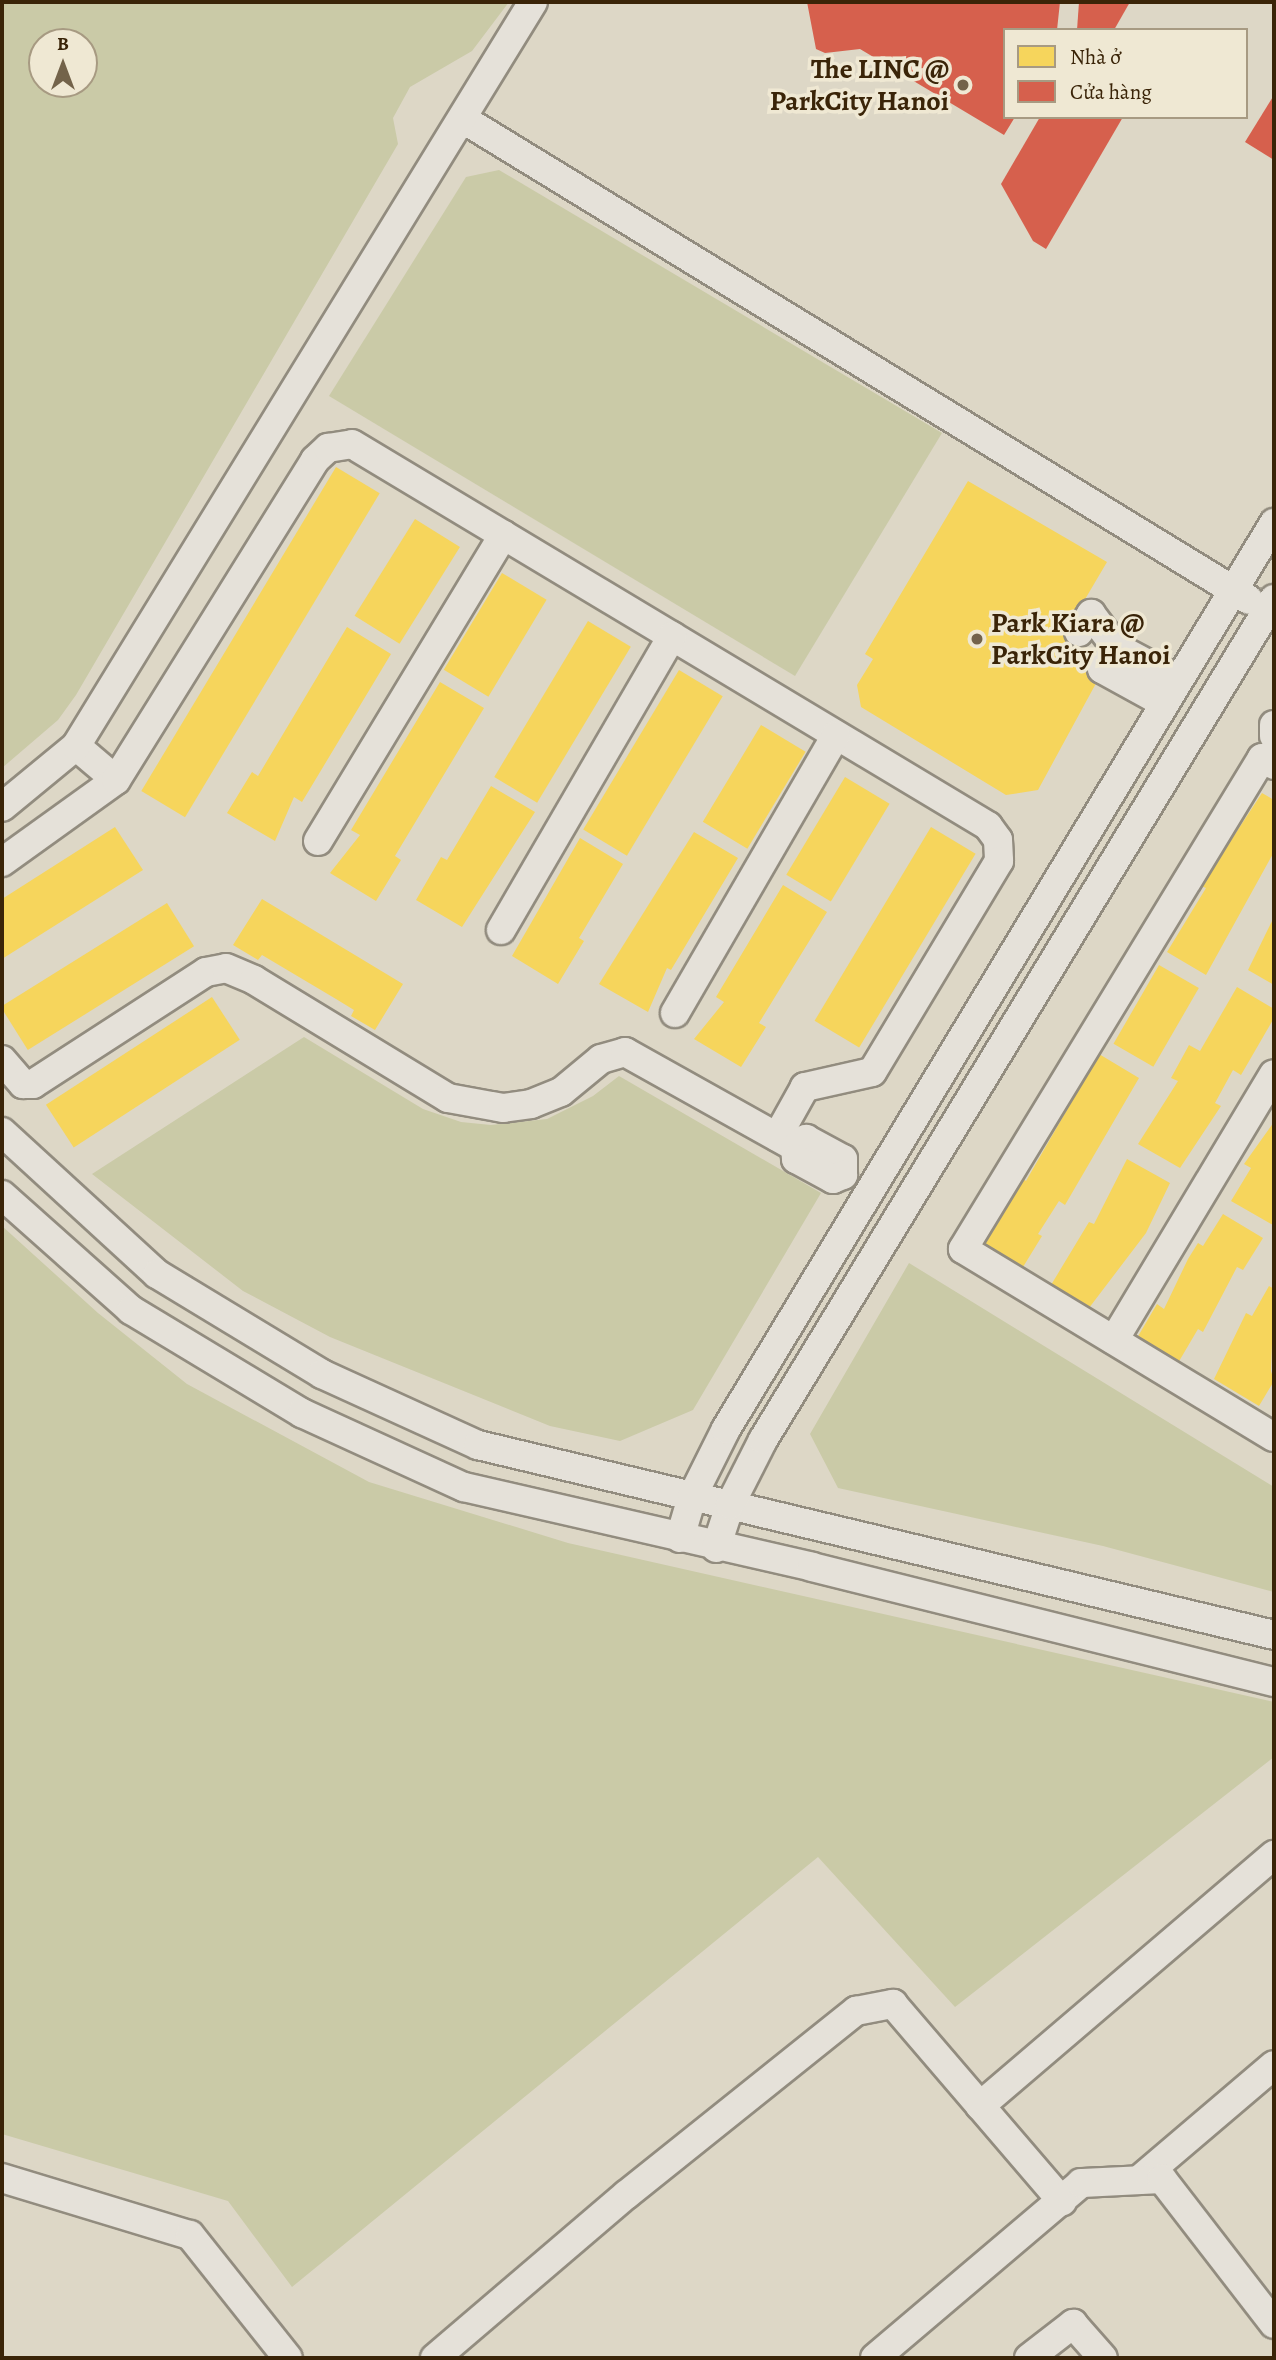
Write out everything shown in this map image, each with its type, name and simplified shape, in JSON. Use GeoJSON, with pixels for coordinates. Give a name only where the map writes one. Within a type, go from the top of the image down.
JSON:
{"type":"FeatureCollection","features":[{"type":"Feature","properties":{"kind":"street"},"geometry":{"type":"LineString","coordinates":[[2,807],[76,746],[533,2]]}},
{"type":"Feature","properties":{"kind":"street"},"geometry":{"type":"LineString","coordinates":[[463,119],[1233,590],[1272,609],[900,1210],[763,1440],[730,1505],[716,1548]]}},
{"type":"Feature","properties":{"kind":"street"},"geometry":{"type":"LineString","coordinates":[[2,862],[116,780],[315,460],[328,448],[352,444],[988,826],[998,840],[999,862],[872,1072],[805,1087],[786,1142]]}},
{"type":"Feature","properties":{"kind":"street"},"geometry":{"type":"LineString","coordinates":[[680,1538],[692,1497],[726,1429],[868,1190],[1274,523]]}},
{"type":"Feature","properties":{"kind":"street"},"geometry":{"type":"LineString","coordinates":[[318,841],[503,535]]}},
{"type":"Feature","properties":{"kind":"street"},"geometry":{"type":"LineString","coordinates":[[1079,632],[1091,614],[1109,658],[1171,692]]}},
{"type":"Feature","properties":{"kind":"street"},"geometry":{"type":"LineString","coordinates":[[500,930],[672,636]]}},
{"type":"Feature","properties":{"kind":"street"},"geometry":{"type":"LineString","coordinates":[[1274,725],[1274,736]]}},
{"type":"Feature","properties":{"kind":"street"},"geometry":{"type":"LineString","coordinates":[[675,1013],[836,735]]}},
{"type":"Feature","properties":{"kind":"street"},"geometry":{"type":"LineString","coordinates":[[76,746],[116,780]]}},
{"type":"Feature","properties":{"kind":"street"},"geometry":{"type":"LineString","coordinates":[[1274,765],[1262,758],[963,1249],[1274,1437]]}},
{"type":"Feature","properties":{"kind":"street"},"geometry":{"type":"LineString","coordinates":[[2,1060],[23,1083],[33,1084],[206,972],[226,968],[254,980],[448,1098],[503,1108],[531,1104],[561,1092],[601,1059],[625,1052],[786,1142],[806,1139],[843,1159],[843,1175],[900,1210]]}},
{"type":"Feature","properties":{"kind":"street"},"geometry":{"type":"LineString","coordinates":[[1114,1340],[1274,1074]]}},
{"type":"Feature","properties":{"kind":"street"},"geometry":{"type":"LineString","coordinates":[[2,1132],[157,1273],[322,1374],[478,1445],[1274,1635]]}},
{"type":"Feature","properties":{"kind":"street"},"geometry":{"type":"LineString","coordinates":[[2,1195],[131,1310],[302,1413],[464,1487],[716,1548],[812,1567],[1274,1682]]}},
{"type":"Feature","properties":{"kind":"street"},"geometry":{"type":"LineString","coordinates":[[980,2106],[1274,1855]]}},
{"type":"Feature","properties":{"kind":"street"},"geometry":{"type":"LineString","coordinates":[[435,2358],[626,2194],[856,2011],[893,2004],[1062,2201]]}},
{"type":"Feature","properties":{"kind":"street"},"geometry":{"type":"LineString","coordinates":[[1139,2180],[1274,2065]]}},
{"type":"Feature","properties":{"kind":"street"},"geometry":{"type":"LineString","coordinates":[[2,2178],[190,2235],[288,2358]]}},
{"type":"Feature","properties":{"kind":"street"},"geometry":{"type":"LineString","coordinates":[[875,2358],[1081,2183],[1162,2179],[1274,2324]]}},
{"type":"Feature","properties":{"kind":"street"},"geometry":{"type":"LineString","coordinates":[[1029,2358],[1073,2324],[1103,2358]]}},
{"type":"Feature","properties":{"kind":"green space"},"geometry":{"type":"Polygon","coordinates":[[[2,2],[509,2],[472,51],[410,87],[393,118],[398,144],[76,695],[58,720],[2,768],[2,2]]]}},
{"type":"Feature","properties":{"kind":"green space"},"geometry":{"type":"Polygon","coordinates":[[[499,170],[942,433],[795,676],[329,396],[466,177],[499,170]]]}},
{"type":"Feature","properties":{"kind":"green space"},"geometry":{"type":"Polygon","coordinates":[[[304,1037],[423,1109],[461,1122],[491,1125],[547,1119],[593,1096],[619,1076],[821,1193],[693,1410],[620,1441],[550,1426],[330,1337],[243,1291],[92,1174],[304,1037]]]}},
{"type":"Feature","properties":{"kind":"green space"},"geometry":{"type":"Polygon","coordinates":[[[2,1226],[98,1313],[187,1384],[369,1482],[568,1543],[1274,1702],[1274,1757],[955,2007],[818,1857],[292,2287],[228,2201],[2,2134],[2,1226]]]}},
{"type":"Feature","properties":{"kind":"green space"},"geometry":{"type":"Polygon","coordinates":[[[909,1263],[1274,1487],[1274,1592],[1103,1546],[838,1488],[810,1434],[909,1263]]]}},
{"type":"Feature","properties":{"kind":"building: Nhà ở"},"geometry":{"type":"Polygon","coordinates":[[[336,467],[380,493],[185,817],[141,791],[336,467]]]}},
{"type":"Feature","properties":{"kind":"building: Nhà ở","name":"Park Kiara @ ParkCity Hanoi"},"geometry":{"type":"Polygon","coordinates":[[[968,481],[1107,562],[1071,623],[1100,676],[1038,790],[1006,795],[861,707],[857,685],[873,659],[865,654],[968,481]]]}},
{"type":"Feature","properties":{"kind":"building: Nhà ở"},"geometry":{"type":"Polygon","coordinates":[[[415,519],[460,547],[400,644],[355,616],[415,519]]]}},
{"type":"Feature","properties":{"kind":"building: Nhà ở"},"geometry":{"type":"Polygon","coordinates":[[[502,573],[547,600],[488,697],[444,670],[502,573]]]}},
{"type":"Feature","properties":{"kind":"building: Nhà ở"},"geometry":{"type":"Polygon","coordinates":[[[588,621],[631,647],[537,803],[494,777],[588,621]]]}},
{"type":"Feature","properties":{"kind":"building: Nhà ở"},"geometry":{"type":"Polygon","coordinates":[[[347,627],[391,654],[302,802],[294,797],[275,841],[227,813],[252,772],[258,776],[347,627]]]}},
{"type":"Feature","properties":{"kind":"building: Nhà ở"},"geometry":{"type":"Polygon","coordinates":[[[679,670],[723,696],[627,856],[583,829],[679,670]]]}},
{"type":"Feature","properties":{"kind":"building: Nhà ở"},"geometry":{"type":"Polygon","coordinates":[[[440,682],[484,708],[395,856],[401,860],[376,901],[330,873],[360,835],[351,830],[440,682]]]}},
{"type":"Feature","properties":{"kind":"building: Nhà ở"},"geometry":{"type":"Polygon","coordinates":[[[761,725],[806,752],[747,849],[703,822],[761,725]]]}},
{"type":"Feature","properties":{"kind":"building: Nhà ở"},"geometry":{"type":"Polygon","coordinates":[[[845,777],[890,804],[831,901],[786,875],[845,777]]]}},
{"type":"Feature","properties":{"kind":"building: Nhà ở"},"geometry":{"type":"Polygon","coordinates":[[[491,786],[535,812],[462,927],[416,900],[441,857],[447,860],[491,786]]]}},
{"type":"Feature","properties":{"kind":"building: Nhà ở"},"geometry":{"type":"Polygon","coordinates":[[[1262,793],[1274,800],[1274,852],[1206,975],[1167,952],[1206,888],[1201,886],[1262,793]]]}},
{"type":"Feature","properties":{"kind":"building: Nhà ở"},"geometry":{"type":"Polygon","coordinates":[[[115,827],[143,870],[2,959],[2,899],[115,827]]]}},
{"type":"Feature","properties":{"kind":"building: Nhà ở"},"geometry":{"type":"Polygon","coordinates":[[[931,827],[976,854],[859,1048],[815,1021],[931,827]]]}},
{"type":"Feature","properties":{"kind":"building: Nhà ở"},"geometry":{"type":"Polygon","coordinates":[[[694,832],[738,858],[671,970],[667,968],[648,1012],[599,984],[694,832]]]}},
{"type":"Feature","properties":{"kind":"building: Nhà ở"},"geometry":{"type":"Polygon","coordinates":[[[580,838],[623,864],[579,938],[584,941],[558,984],[512,956],[580,838]]]}},
{"type":"Feature","properties":{"kind":"building: Nhà ở"},"geometry":{"type":"Polygon","coordinates":[[[783,885],[827,912],[759,1023],[766,1027],[741,1067],[694,1039],[724,1002],[716,997],[783,885]]]}},
{"type":"Feature","properties":{"kind":"building: Nhà ở"},"geometry":{"type":"Polygon","coordinates":[[[262,899],[403,984],[375,1030],[351,1016],[354,1010],[336,999],[262,955],[258,960],[233,945],[262,899]]]}},
{"type":"Feature","properties":{"kind":"building: Nhà ở"},"geometry":{"type":"Polygon","coordinates":[[[167,903],[194,946],[28,1050],[2,1006],[167,903]]]}},
{"type":"Feature","properties":{"kind":"building: Nhà ở"},"geometry":{"type":"Polygon","coordinates":[[[1274,917],[1274,985],[1248,970],[1274,917]]]}},
{"type":"Feature","properties":{"kind":"building: Nhà ở"},"geometry":{"type":"Polygon","coordinates":[[[1159,965],[1199,988],[1153,1067],[1114,1044],[1159,965]]]}},
{"type":"Feature","properties":{"kind":"building: Nhà ở"},"geometry":{"type":"Polygon","coordinates":[[[1237,987],[1274,1009],[1274,1018],[1241,1075],[1233,1070],[1215,1103],[1221,1106],[1180,1168],[1138,1144],[1178,1081],[1171,1078],[1189,1045],[1200,1051],[1237,987]]]}},
{"type":"Feature","properties":{"kind":"building: Nhà ở"},"geometry":{"type":"Polygon","coordinates":[[[212,997],[240,1040],[74,1148],[46,1105],[212,997]]]}},
{"type":"Feature","properties":{"kind":"building: Nhà ở"},"geometry":{"type":"Polygon","coordinates":[[[1099,1054],[1139,1078],[1065,1205],[1059,1201],[1038,1234],[1042,1236],[1023,1267],[985,1244],[1004,1213],[999,1210],[1020,1176],[1026,1181],[1099,1054]]]}},
{"type":"Feature","properties":{"kind":"building: Nhà ở"},"geometry":{"type":"Polygon","coordinates":[[[1274,1122],[1273,1225],[1231,1201],[1251,1168],[1244,1164],[1274,1122]]]}},
{"type":"Feature","properties":{"kind":"building: Nhà ở"},"geometry":{"type":"Polygon","coordinates":[[[1127,1159],[1170,1183],[1146,1233],[1089,1308],[1051,1285],[1089,1222],[1094,1224],[1127,1159]]]}},
{"type":"Feature","properties":{"kind":"building: Nhà ở"},"geometry":{"type":"Polygon","coordinates":[[[1223,1214],[1263,1238],[1243,1270],[1237,1267],[1203,1332],[1198,1329],[1178,1363],[1137,1338],[1157,1304],[1164,1309],[1188,1259],[1198,1243],[1203,1246],[1223,1214]]]}},
{"type":"Feature","properties":{"kind":"building: Nhà ở"},"geometry":{"type":"Polygon","coordinates":[[[1269,1286],[1274,1289],[1271,1371],[1274,1381],[1259,1406],[1214,1379],[1246,1313],[1252,1316],[1269,1286]]]}},
{"type":"Feature","properties":{"kind":"building: Cửa hàng","name":"The LINC @ ParkCity Hanoi"},"geometry":{"type":"Polygon","coordinates":[[[807,2],[1060,2],[1057,28],[1003,28],[1003,119],[1014,119],[1004,135],[860,49],[825,53],[816,49],[807,2]]]}},
{"type":"Feature","properties":{"kind":"building: Cửa hàng"},"geometry":{"type":"Polygon","coordinates":[[[1079,2],[1130,2],[1115,28],[1077,28],[1079,2]]]}},
{"type":"Feature","properties":{"kind":"building: Cửa hàng"},"geometry":{"type":"Polygon","coordinates":[[[1274,95],[1274,160],[1245,142],[1274,95]]]}},
{"type":"Feature","properties":{"kind":"building: Cửa hàng","name":"The LINC @ ParkCity Hanoi"},"geometry":{"type":"Polygon","coordinates":[[[1039,119],[1122,119],[1046,249],[1033,241],[1001,184],[1039,119]]]}},
{"type":"Feature","properties":{"kind":"place","name":"The LINC @ ParkCity Hanoi"},"geometry":{"type":"Point","coordinates":[963,85]}},
{"type":"Feature","properties":{"kind":"place","name":"Park Kiara @ ParkCity Hanoi"},"geometry":{"type":"Point","coordinates":[977,639]}}]}
